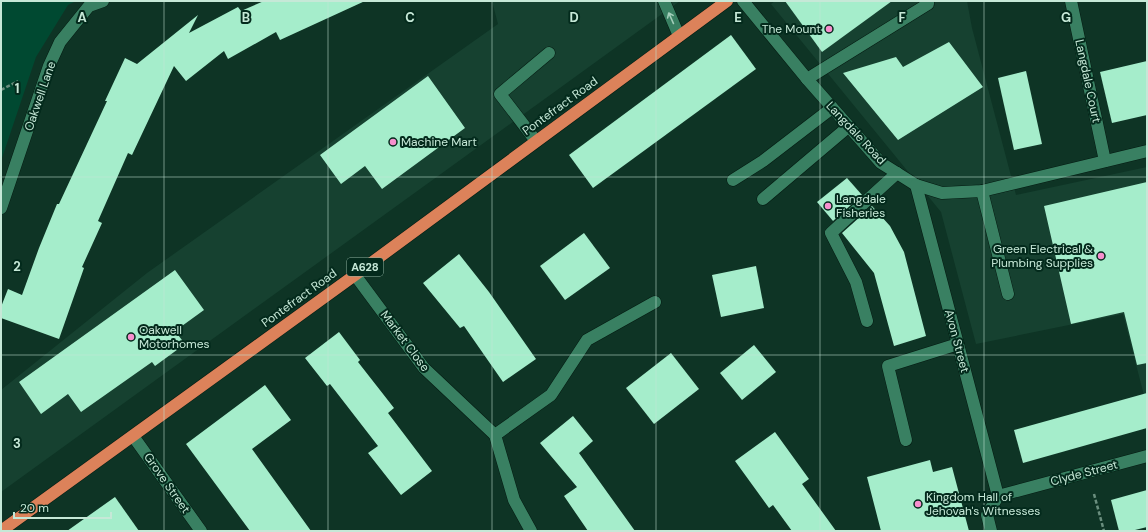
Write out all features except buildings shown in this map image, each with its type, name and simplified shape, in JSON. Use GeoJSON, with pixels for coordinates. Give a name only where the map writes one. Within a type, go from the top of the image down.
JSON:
{"type":"FeatureCollection","features":[{"type":"Feature","properties":{"kind":"highway","name":"Pontefract Road"},"geometry":{"type":"LineString","coordinates":[[2,531],[355,275],[727,1]]}},
{"type":"Feature","properties":{"kind":"street","name":"Oakwell Lane"},"geometry":{"type":"LineString","coordinates":[[1,208],[49,66],[60,42],[89,6],[103,1]]}},
{"type":"Feature","properties":{"kind":"street"},"geometry":{"type":"LineString","coordinates":[[664,1],[679,36]]}},
{"type":"Feature","properties":{"kind":"street","name":"Langdale Road"},"geometry":{"type":"LineString","coordinates":[[743,1],[807,79],[881,163],[916,185],[942,193],[982,191],[1147,151]]}},
{"type":"Feature","properties":{"kind":"street"},"geometry":{"type":"LineString","coordinates":[[807,79],[928,4],[928,1]]}},
{"type":"Feature","properties":{"kind":"street","name":"Langdale Court"},"geometry":{"type":"LineString","coordinates":[[1072,1],[1105,161]]}},
{"type":"Feature","properties":{"kind":"street"},"geometry":{"type":"LineString","coordinates":[[536,141],[500,94],[549,53]]}},
{"type":"Feature","properties":{"kind":"street"},"geometry":{"type":"LineString","coordinates":[[733,180],[763,161],[832,108]]}},
{"type":"Feature","properties":{"kind":"street"},"geometry":{"type":"LineString","coordinates":[[763,199],[848,127]]}},
{"type":"Feature","properties":{"kind":"street"},"geometry":{"type":"LineString","coordinates":[[867,321],[856,282],[831,233],[897,173]]}},
{"type":"Feature","properties":{"kind":"street","name":"Avon Street"},"geometry":{"type":"LineString","coordinates":[[916,185],[998,496]]}},
{"type":"Feature","properties":{"kind":"street"},"geometry":{"type":"LineString","coordinates":[[982,191],[1008,294]]}},
{"type":"Feature","properties":{"kind":"street","name":"Market Close"},"geometry":{"type":"LineString","coordinates":[[355,275],[424,368],[495,436],[514,500],[531,531]]}},
{"type":"Feature","properties":{"kind":"street"},"geometry":{"type":"LineString","coordinates":[[495,436],[551,395],[587,340],[655,302]]}},
{"type":"Feature","properties":{"kind":"street"},"geometry":{"type":"LineString","coordinates":[[906,440],[888,366],[958,344]]}},
{"type":"Feature","properties":{"kind":"street","name":"Grove Street"},"geometry":{"type":"LineString","coordinates":[[133,436],[201,531]]}},
{"type":"Feature","properties":{"kind":"street","name":"Clyde Street"},"geometry":{"type":"LineString","coordinates":[[998,496],[1147,456]]}},
{"type":"Feature","properties":{"kind":"street"},"geometry":{"type":"LineString","coordinates":[[991,531],[987,515],[998,496]]}},
{"type":"Feature","properties":{"kind":"path"},"geometry":{"type":"LineString","coordinates":[[1088,472],[1104,531]]}},
{"type":"Feature","properties":{"kind":"shaded area"},"geometry":{"type":"Polygon","coordinates":[[[5,1],[76,1],[68,5],[36,57],[1,161],[1,3],[5,1]]]}},
{"type":"Feature","properties":{"kind":"shaded area"},"geometry":{"type":"Polygon","coordinates":[[[492,1],[680,1],[1,492],[1,390],[147,273],[498,24],[492,1]]]}},
{"type":"Feature","properties":{"kind":"shaded area"},"geometry":{"type":"Polygon","coordinates":[[[775,1],[967,1],[972,28],[1016,195],[1147,167],[1147,407],[1123,314],[976,344],[941,212],[771,4],[775,1]]]}},
{"type":"Feature","properties":{"kind":"place","name":"The Mount"},"geometry":{"type":"Point","coordinates":[829,29]}},
{"type":"Feature","properties":{"kind":"place","name":"Machine Mart"},"geometry":{"type":"Point","coordinates":[393,142]}},
{"type":"Feature","properties":{"kind":"place","name":"Langdale Fisheries"},"geometry":{"type":"Point","coordinates":[828,206]}},
{"type":"Feature","properties":{"kind":"place","name":"Green Electrical & Plumbing Supplies"},"geometry":{"type":"Point","coordinates":[1101,256]}},
{"type":"Feature","properties":{"kind":"place","name":"Oakwell Motorhomes"},"geometry":{"type":"Point","coordinates":[131,337]}},
{"type":"Feature","properties":{"kind":"place","name":"Kingdom Hall of Jehovah's Witnesses"},"geometry":{"type":"Point","coordinates":[918,504]}}]}
